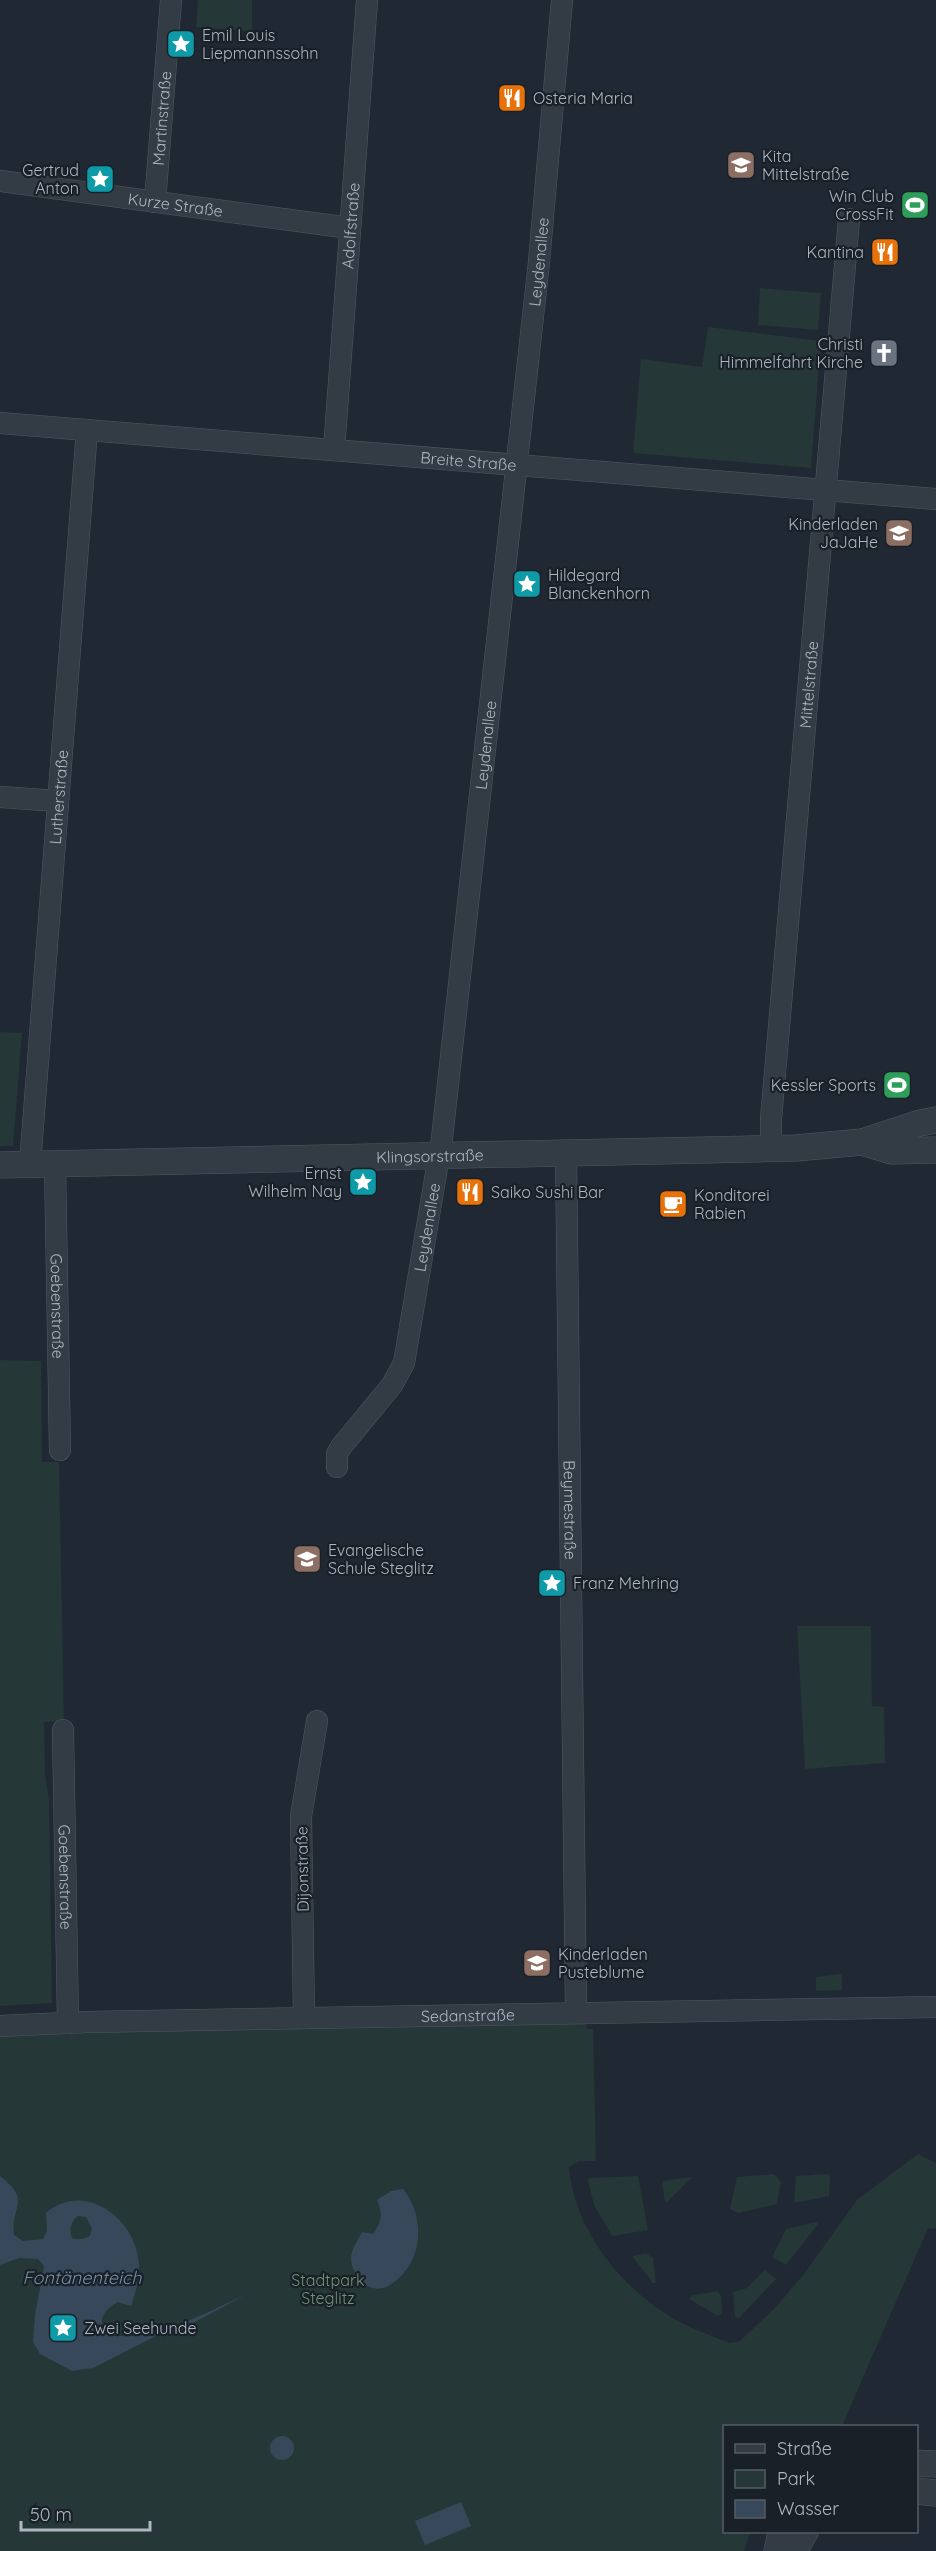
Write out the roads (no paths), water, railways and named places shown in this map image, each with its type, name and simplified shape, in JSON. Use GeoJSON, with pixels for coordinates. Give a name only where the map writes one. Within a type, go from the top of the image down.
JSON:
{"type":"FeatureCollection","features":[{"type":"Feature","properties":{"kind":"street","name":"Martinstraße"},"geometry":{"type":"LineString","coordinates":[[155,202],[171,0]]}},
{"type":"Feature","properties":{"kind":"street","name":"Adolfstraße"},"geometry":{"type":"LineString","coordinates":[[334,450],[367,0]]}},
{"type":"Feature","properties":{"kind":"street","name":"Leydenallee"},"geometry":{"type":"LineString","coordinates":[[337,1467],[337,1454],[341,1447],[392,1385],[404,1363],[440,1156],[518,465],[548,178],[562,0]]}},
{"type":"Feature","properties":{"kind":"street","name":"Kurze Straße"},"geometry":{"type":"LineString","coordinates":[[0,181],[350,228]]}},
{"type":"Feature","properties":{"kind":"street","name":"Mittelstraße"},"geometry":{"type":"LineString","coordinates":[[771,1149],[775,1075],[849,219]]}},
{"type":"Feature","properties":{"kind":"street","name":"Breite Straße"},"geometry":{"type":"LineString","coordinates":[[0,423],[936,499]]}},
{"type":"Feature","properties":{"kind":"street","name":"Lutherstraße"},"geometry":{"type":"LineString","coordinates":[[43,1164],[58,801],[87,430]]}},
{"type":"Feature","properties":{"kind":"street"},"geometry":{"type":"LineString","coordinates":[[0,797],[58,801]]}},
{"type":"Feature","properties":{"kind":"street","name":"Klingsorstraße"},"geometry":{"type":"LineString","coordinates":[[0,1165],[771,1149],[862,1142],[936,1120]]}},
{"type":"Feature","properties":{"kind":"street","name":"Klingsorstraße"},"geometry":{"type":"LineString","coordinates":[[862,1142],[892,1151],[936,1150]]}},
{"type":"Feature","properties":{"kind":"street","name":"Beymestraße"},"geometry":{"type":"LineString","coordinates":[[566,1153],[576,2012]]}},
{"type":"Feature","properties":{"kind":"street","name":"Goebenstraße"},"geometry":{"type":"LineString","coordinates":[[43,1164],[60,1450]]}},
{"type":"Feature","properties":{"kind":"street","name":"Dijonstraße"},"geometry":{"type":"LineString","coordinates":[[304,2018],[301,1816],[317,1721]]}},
{"type":"Feature","properties":{"kind":"street","name":"Goebenstraße"},"geometry":{"type":"LineString","coordinates":[[63,1730],[68,2023]]}},
{"type":"Feature","properties":{"kind":"street","name":"Sedanstraße"},"geometry":{"type":"LineString","coordinates":[[0,2026],[576,2012],[936,2007]]}},
{"type":"Feature","properties":{"kind":"street"},"geometry":{"type":"LineString","coordinates":[[918,2463],[936,2464]]}},
{"type":"Feature","properties":{"kind":"street"},"geometry":{"type":"LineString","coordinates":[[918,2491],[936,2493]]}},
{"type":"Feature","properties":{"kind":"street"},"geometry":{"type":"LineString","coordinates":[[777,2551],[781,2533]]}},
{"type":"Feature","properties":{"kind":"street"},"geometry":{"type":"LineString","coordinates":[[794,2551],[805,2533]]}},
{"type":"Feature","properties":{"kind":"water","name":"Fontänenteich"},"geometry":{"type":"Polygon","coordinates":[[[0,2176],[16,2192],[18,2204],[14,2235],[23,2241],[43,2239],[47,2231],[46,2213],[60,2204],[74,2201],[101,2206],[113,2214],[132,2238],[139,2266],[135,2293],[131,2306],[118,2302],[109,2308],[102,2319],[104,2334],[132,2336],[162,2330],[191,2320],[247,2294],[182,2329],[158,2335],[93,2368],[72,2371],[40,2354],[33,2342],[35,2315],[44,2266],[38,2259],[19,2258],[0,2265],[0,2176]],[[78,2216],[71,2226],[73,2239],[90,2236],[92,2228],[86,2217],[78,2216]]]}},
{"type":"Feature","properties":{"kind":"water"},"geometry":{"type":"Polygon","coordinates":[[[403,2189],[416,2214],[418,2241],[414,2255],[400,2278],[381,2288],[368,2286],[354,2271],[352,2252],[362,2232],[373,2234],[378,2225],[381,2213],[377,2200],[391,2191],[403,2189]]]}},
{"type":"Feature","properties":{"kind":"water"},"geometry":{"type":"Polygon","coordinates":[[[277,2436],[287,2436],[294,2443],[294,2453],[287,2460],[277,2460],[270,2453],[270,2443],[277,2436]]]}},
{"type":"Feature","properties":{"kind":"water"},"geometry":{"type":"Polygon","coordinates":[[[461,2502],[471,2526],[425,2545],[415,2521],[461,2502]]]}},
{"type":"Feature","properties":{"kind":"place","name":"Emil Louis Liepmannssohn"},"geometry":{"type":"Point","coordinates":[181,44]}},
{"type":"Feature","properties":{"kind":"place","name":"Osteria Maria"},"geometry":{"type":"Point","coordinates":[512,98]}},
{"type":"Feature","properties":{"kind":"place","name":"Kita Mittelstraße"},"geometry":{"type":"Point","coordinates":[741,165]}},
{"type":"Feature","properties":{"kind":"place","name":"Gertrud Anton"},"geometry":{"type":"Point","coordinates":[100,179]}},
{"type":"Feature","properties":{"kind":"place","name":"Win Club CrossFit"},"geometry":{"type":"Point","coordinates":[915,205]}},
{"type":"Feature","properties":{"kind":"place","name":"Kantina"},"geometry":{"type":"Point","coordinates":[885,252]}},
{"type":"Feature","properties":{"kind":"place","name":"Christi Himmelfahrt Kirche"},"geometry":{"type":"Point","coordinates":[884,353]}},
{"type":"Feature","properties":{"kind":"place","name":"Kinderladen JaJaHe"},"geometry":{"type":"Point","coordinates":[899,533]}},
{"type":"Feature","properties":{"kind":"place","name":"Hildegard Blanckenhorn"},"geometry":{"type":"Point","coordinates":[527,584]}},
{"type":"Feature","properties":{"kind":"place","name":"Kessler Sports"},"geometry":{"type":"Point","coordinates":[897,1085]}},
{"type":"Feature","properties":{"kind":"place","name":"Ernst Wilhelm Nay"},"geometry":{"type":"Point","coordinates":[363,1182]}},
{"type":"Feature","properties":{"kind":"place","name":"Saiko Sushi Bar"},"geometry":{"type":"Point","coordinates":[470,1192]}},
{"type":"Feature","properties":{"kind":"place","name":"Konditorei Rabien"},"geometry":{"type":"Point","coordinates":[673,1204]}},
{"type":"Feature","properties":{"kind":"place","name":"Evangelische Schule Steglitz"},"geometry":{"type":"Point","coordinates":[307,1559]}},
{"type":"Feature","properties":{"kind":"place","name":"Franz Mehring"},"geometry":{"type":"Point","coordinates":[552,1583]}},
{"type":"Feature","properties":{"kind":"place","name":"Kinderladen Pusteblume"},"geometry":{"type":"Point","coordinates":[537,1963]}},
{"type":"Feature","properties":{"kind":"place","name":"Zwei Seehunde"},"geometry":{"type":"Point","coordinates":[63,2328]}},
{"type":"Feature","properties":{"kind":"park label","name":"Stadtpark Steglitz"},"geometry":{"type":"Point","coordinates":[328,2289]}}]}
